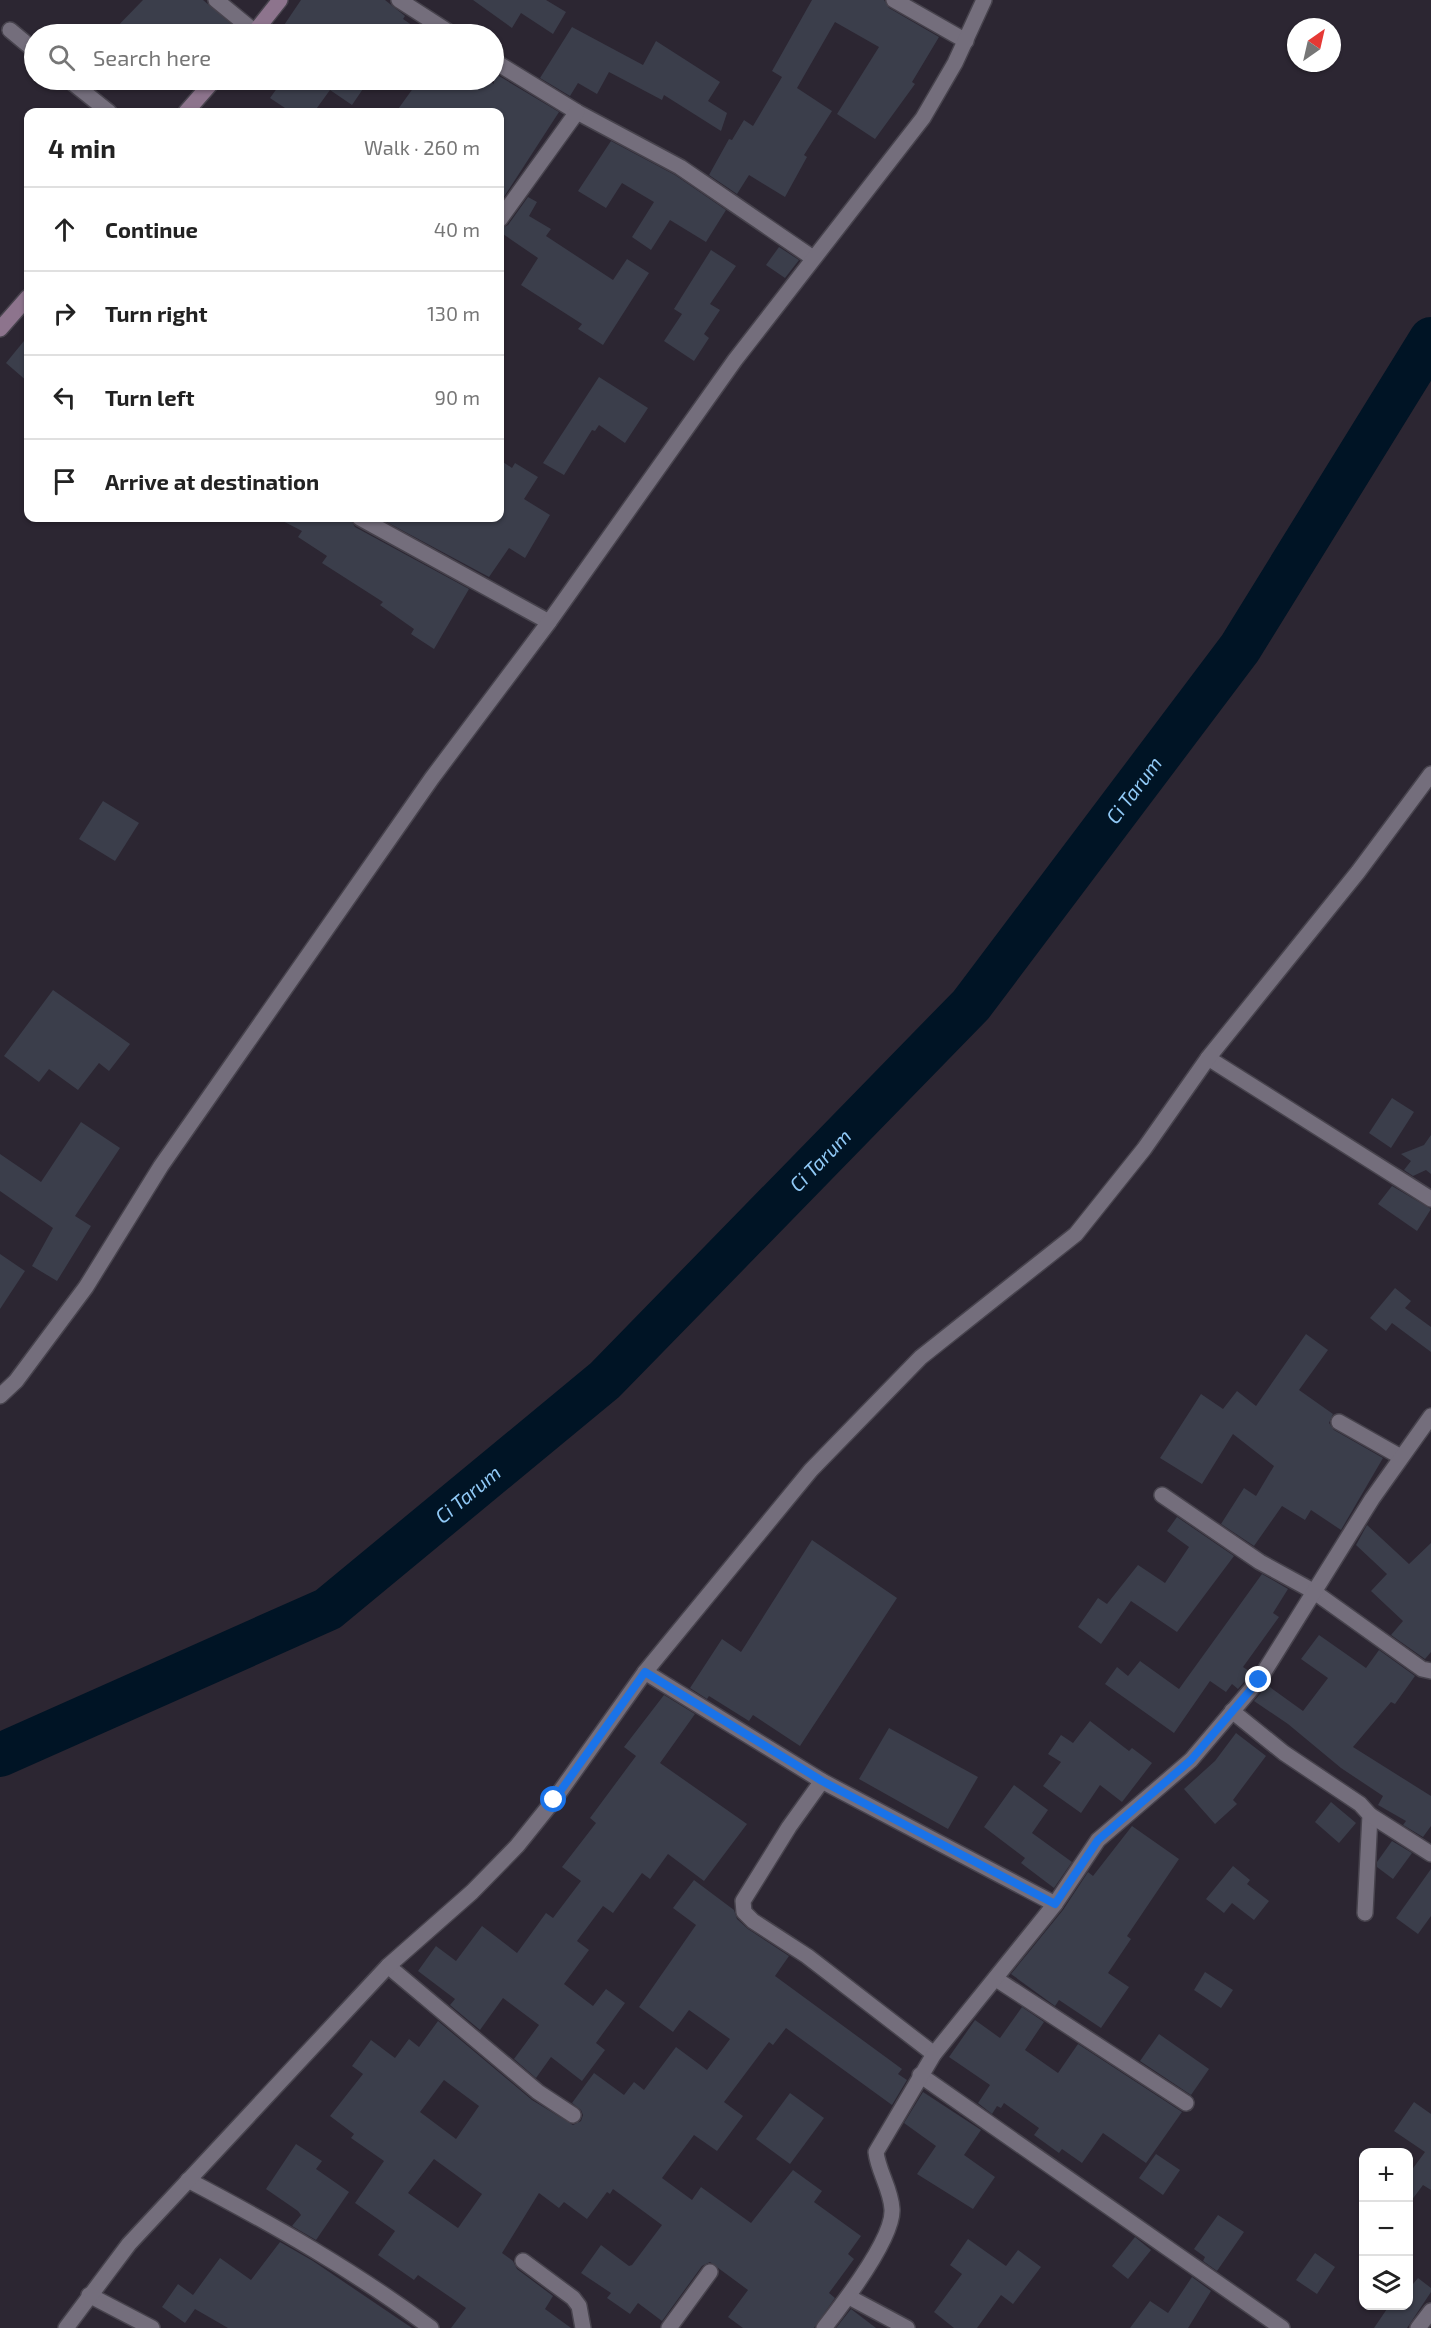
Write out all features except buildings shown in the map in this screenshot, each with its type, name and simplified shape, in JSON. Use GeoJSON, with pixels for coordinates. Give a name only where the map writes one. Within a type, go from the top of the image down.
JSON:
{"type":"FeatureCollection","features":[{"type":"Feature","properties":{"kind":"main road"},"geometry":{"type":"LineString","coordinates":[[261,24],[280,0]]}},
{"type":"Feature","properties":{"kind":"main road"},"geometry":{"type":"LineString","coordinates":[[190,108],[205,90]]}},
{"type":"Feature","properties":{"kind":"main road"},"geometry":{"type":"LineString","coordinates":[[0,329],[24,302]]}},
{"type":"Feature","properties":{"kind":"street"},"geometry":{"type":"LineString","coordinates":[[216,0],[244,24]]}},
{"type":"Feature","properties":{"kind":"street"},"geometry":{"type":"LineString","coordinates":[[399,0],[436,24]]}},
{"type":"Feature","properties":{"kind":"street"},"geometry":{"type":"LineString","coordinates":[[894,0],[966,41]]}},
{"type":"Feature","properties":{"kind":"street"},"geometry":{"type":"LineString","coordinates":[[0,1396],[16,1381],[86,1287],[160,1166],[432,778],[549,622],[735,360],[923,118],[966,41],[984,0]]}},
{"type":"Feature","properties":{"kind":"street"},"geometry":{"type":"LineString","coordinates":[[10,30],[24,42]]}},
{"type":"Feature","properties":{"kind":"street"},"geometry":{"type":"LineString","coordinates":[[504,67],[578,112],[680,167],[813,258]]}},
{"type":"Feature","properties":{"kind":"street"},"geometry":{"type":"LineString","coordinates":[[82,90],[104,108]]}},
{"type":"Feature","properties":{"kind":"street"},"geometry":{"type":"LineString","coordinates":[[504,214],[578,112]]}},
{"type":"Feature","properties":{"kind":"street"},"geometry":{"type":"LineString","coordinates":[[367,522],[549,622]]}},
{"type":"Feature","properties":{"kind":"street"},"geometry":{"type":"LineString","coordinates":[[66,2328],[129,2244],[388,1966],[472,1893],[517,1846],[554,1800],[645,1672],[812,1470],[921,1357],[1076,1234],[1144,1149],[1208,1058],[1358,872],[1431,774]]}},
{"type":"Feature","properties":{"kind":"street"},"geometry":{"type":"LineString","coordinates":[[1208,1058],[1431,1199]]}},
{"type":"Feature","properties":{"kind":"street"},"geometry":{"type":"LineString","coordinates":[[824,2328],[849,2297],[884,2239],[893,2213],[891,2199],[876,2152],[920,2075],[934,2054],[1055,1904],[1098,1840],[1191,1760],[1259,1680],[1313,1591],[1401,1457],[1431,1416]]}},
{"type":"Feature","properties":{"kind":"street"},"geometry":{"type":"LineString","coordinates":[[1339,1422],[1401,1457]]}},
{"type":"Feature","properties":{"kind":"street"},"geometry":{"type":"LineString","coordinates":[[1162,1495],[1260,1562],[1313,1591],[1422,1669],[1431,1671]]}},
{"type":"Feature","properties":{"kind":"street"},"geometry":{"type":"LineString","coordinates":[[645,1672],[822,1781],[1055,1904]]}},
{"type":"Feature","properties":{"kind":"street"},"geometry":{"type":"LineString","coordinates":[[1232,1711],[1284,1754],[1360,1804],[1370,1815],[1431,1854]]}},
{"type":"Feature","properties":{"kind":"street"},"geometry":{"type":"LineString","coordinates":[[822,1781],[789,1827],[743,1901],[744,1912],[753,1921],[807,1956],[934,2054]]}},
{"type":"Feature","properties":{"kind":"street"},"geometry":{"type":"LineString","coordinates":[[1365,1913],[1370,1815]]}},
{"type":"Feature","properties":{"kind":"street"},"geometry":{"type":"LineString","coordinates":[[388,1966],[538,2092],[573,2115]]}},
{"type":"Feature","properties":{"kind":"street"},"geometry":{"type":"LineString","coordinates":[[996,1979],[1186,2103]]}},
{"type":"Feature","properties":{"kind":"street"},"geometry":{"type":"LineString","coordinates":[[920,2075],[1282,2328]]}},
{"type":"Feature","properties":{"kind":"street"},"geometry":{"type":"LineString","coordinates":[[188,2180],[257,2216],[387,2295],[431,2328]]}},
{"type":"Feature","properties":{"kind":"street"},"geometry":{"type":"LineString","coordinates":[[523,2261],[573,2298],[579,2306],[583,2328]]}},
{"type":"Feature","properties":{"kind":"street"},"geometry":{"type":"LineString","coordinates":[[669,2328],[710,2272]]}},
{"type":"Feature","properties":{"kind":"street"},"geometry":{"type":"LineString","coordinates":[[89,2295],[144,2326]]}},
{"type":"Feature","properties":{"kind":"street"},"geometry":{"type":"LineString","coordinates":[[849,2297],[907,2328]]}},
{"type":"Feature","properties":{"kind":"street"},"geometry":{"type":"LineString","coordinates":[[1418,2328],[1431,2311]]}},
{"type":"Feature","properties":{"kind":"waterway","name":"Ci Tarum"},"geometry":{"type":"LineString","coordinates":[[0,1755],[328,1609],[605,1380],[971,1005],[1240,648],[1431,339]]}},
{"type":"Feature","properties":{"kind":"route"},"geometry":{"type":"LineString","coordinates":[[554,1800],[645,1672],[822,1781],[1055,1904],[1098,1840],[1191,1760],[1259,1680]]}}]}
